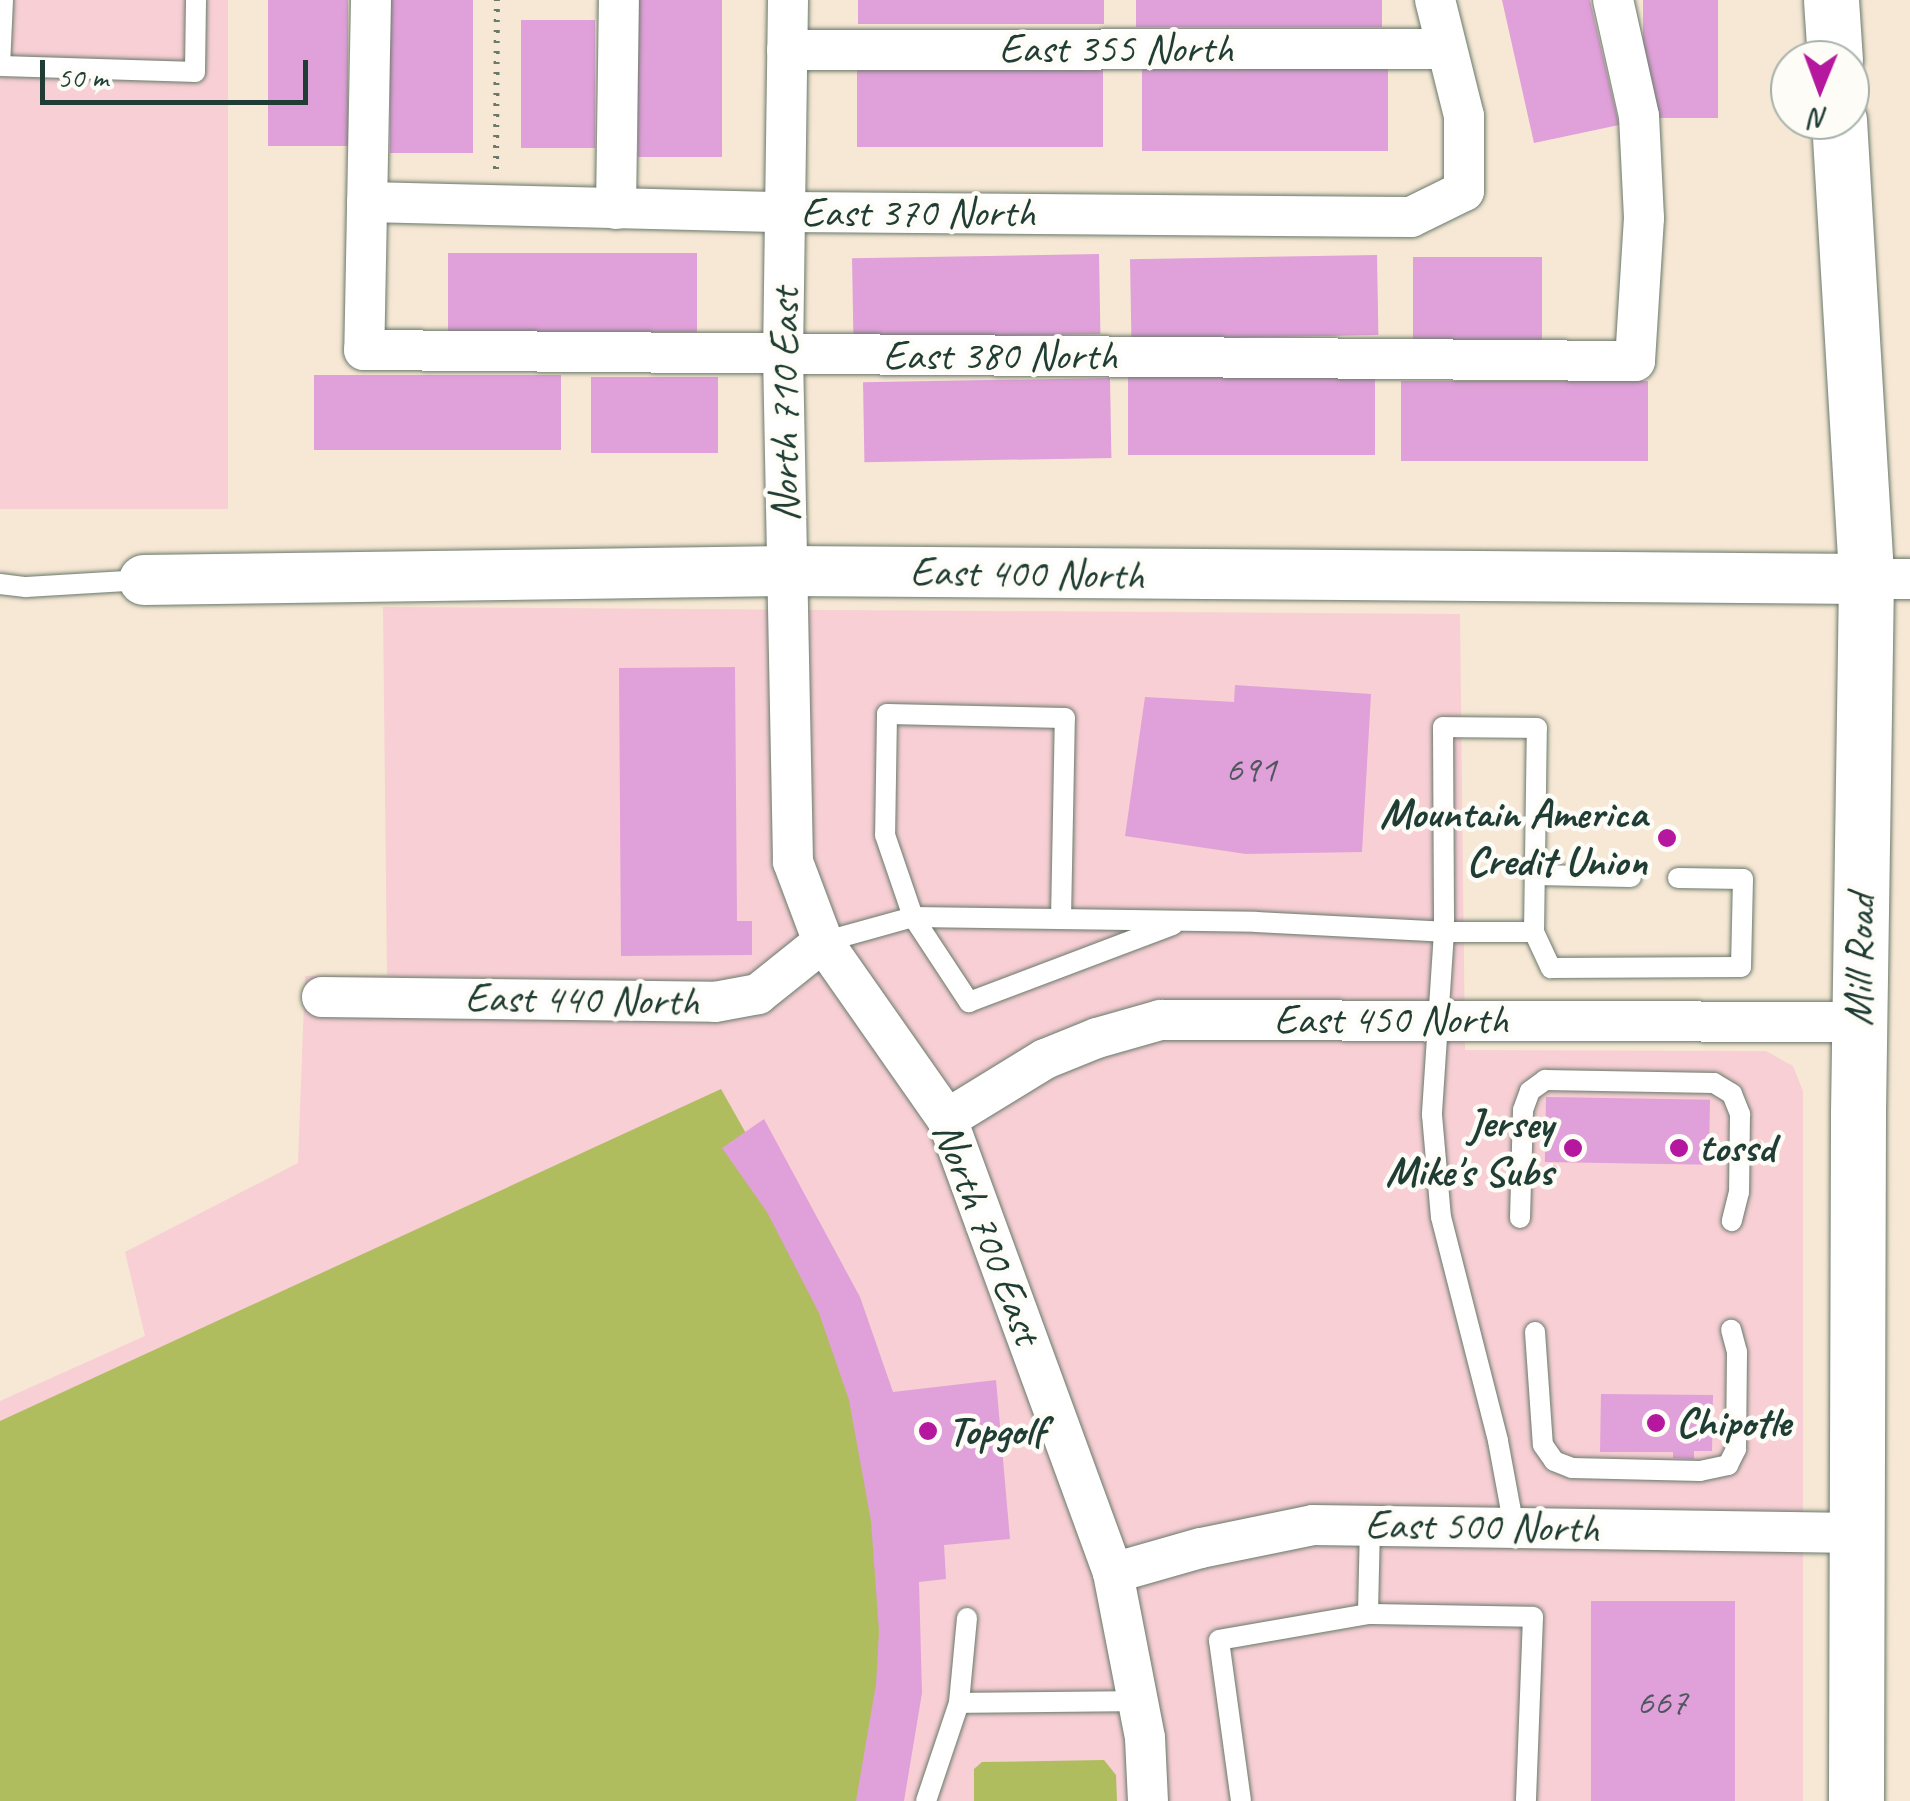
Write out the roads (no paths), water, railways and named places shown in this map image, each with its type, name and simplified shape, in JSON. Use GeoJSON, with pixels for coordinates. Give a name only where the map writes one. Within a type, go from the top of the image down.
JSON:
{"type":"FeatureCollection","features":[{"type":"Feature","properties":{"kind":"main road"},"geometry":{"type":"LineString","coordinates":[[1831,0],[1834,40]]}},
{"type":"Feature","properties":{"kind":"main road","name":"Mill Road"},"geometry":{"type":"LineString","coordinates":[[1840,140],[1888,579],[1859,1022],[1856,1801]]}},
{"type":"Feature","properties":{"kind":"street"},"geometry":{"type":"LineString","coordinates":[[367,202],[370,0]]}},
{"type":"Feature","properties":{"kind":"street"},"geometry":{"type":"LineString","coordinates":[[616,209],[619,0]]}},
{"type":"Feature","properties":{"kind":"street","name":"North 710 East"},"geometry":{"type":"LineString","coordinates":[[786,570],[783,354],[788,0]]}},
{"type":"Feature","properties":{"kind":"street"},"geometry":{"type":"LineString","coordinates":[[1436,0],[1446,49]]}},
{"type":"Feature","properties":{"kind":"street","name":"East 380 North"},"geometry":{"type":"LineString","coordinates":[[367,202],[364,350],[1636,361],[1644,218],[1639,116],[1614,0]]}},
{"type":"Feature","properties":{"kind":"street","name":"East 370 North"},"geometry":{"type":"LineString","coordinates":[[367,202],[785,212],[1412,217],[1464,192],[1464,116],[1446,49]]}},
{"type":"Feature","properties":{"kind":"street","name":"East 355 North"},"geometry":{"type":"LineString","coordinates":[[787,50],[1446,49]]}},
{"type":"Feature","properties":{"kind":"street","name":"East 400 North"},"geometry":{"type":"LineString","coordinates":[[144,580],[786,570],[1888,579]]}},
{"type":"Feature","properties":{"kind":"street","name":"North 700 East"},"geometry":{"type":"LineString","coordinates":[[786,570],[792,862],[823,942],[947,1119],[1113,1573],[1145,1738],[1148,1801]]}},
{"type":"Feature","properties":{"kind":"street","name":"East 440 North"},"geometry":{"type":"LineString","coordinates":[[322,997],[716,1002],[758,994],[823,942]]}},
{"type":"Feature","properties":{"kind":"street","name":"East 450 North"},"geometry":{"type":"LineString","coordinates":[[947,1119],[1045,1059],[1160,1020],[1859,1022]]}},
{"type":"Feature","properties":{"kind":"street","name":"East 500 North"},"geometry":{"type":"LineString","coordinates":[[1113,1573],[1200,1548],[1312,1524],[1857,1533]]}},
{"type":"Feature","properties":{"kind":"lane"},"geometry":{"type":"LineString","coordinates":[[3,0],[2,66],[195,72],[196,0]]}},
{"type":"Feature","properties":{"kind":"lane"},"geometry":{"type":"LineString","coordinates":[[0,584],[26,587],[144,580]]}},
{"type":"Feature","properties":{"kind":"lane"},"geometry":{"type":"LineString","coordinates":[[1061,919],[1065,718],[887,714],[885,835],[913,917],[969,1002],[1184,921]]}},
{"type":"Feature","properties":{"kind":"lane"},"geometry":{"type":"LineString","coordinates":[[1514,1527],[1498,1441],[1441,1218],[1432,1116],[1444,932],[1443,726],[1536,728],[1534,932],[1550,968],[1740,968],[1743,879],[1678,878]]}},
{"type":"Feature","properties":{"kind":"lane"},"geometry":{"type":"LineString","coordinates":[[1534,874],[1631,877]]}},
{"type":"Feature","properties":{"kind":"lane"},"geometry":{"type":"LineString","coordinates":[[823,942],[913,917],[1534,932]]}},
{"type":"Feature","properties":{"kind":"lane"},"geometry":{"type":"LineString","coordinates":[[1520,1218],[1522,1110],[1530,1091],[1545,1080],[1564,1080],[1714,1083],[1732,1094],[1740,1114],[1739,1192],[1732,1221]]}},
{"type":"Feature","properties":{"kind":"lane"},"geometry":{"type":"LineString","coordinates":[[1535,1332],[1543,1445],[1554,1461],[1572,1468],[1700,1471],[1728,1464],[1736,1449],[1737,1352],[1730,1330]]}},
{"type":"Feature","properties":{"kind":"lane"},"geometry":{"type":"LineString","coordinates":[[1368,1614],[1370,1525]]}},
{"type":"Feature","properties":{"kind":"lane"},"geometry":{"type":"LineString","coordinates":[[1240,1801],[1219,1640],[1368,1614],[1533,1617],[1526,1801]]}},
{"type":"Feature","properties":{"kind":"lane"},"geometry":{"type":"LineString","coordinates":[[926,1801],[959,1704],[966,1618]]}},
{"type":"Feature","properties":{"kind":"lane"},"geometry":{"type":"LineString","coordinates":[[959,1704],[1137,1700]]}},
{"type":"Feature","properties":{"kind":"place","name":"Mountain America Credit Union"},"geometry":{"type":"Point","coordinates":[1667,838]}},
{"type":"Feature","properties":{"kind":"place","name":"Jersey Mike's Subs"},"geometry":{"type":"Point","coordinates":[1573,1148]}},
{"type":"Feature","properties":{"kind":"place","name":"tossd"},"geometry":{"type":"Point","coordinates":[1679,1148]}},
{"type":"Feature","properties":{"kind":"place","name":"Chipotle"},"geometry":{"type":"Point","coordinates":[1656,1423]}},
{"type":"Feature","properties":{"kind":"place","name":"Topgolf"},"geometry":{"type":"Point","coordinates":[928,1431]}}]}
